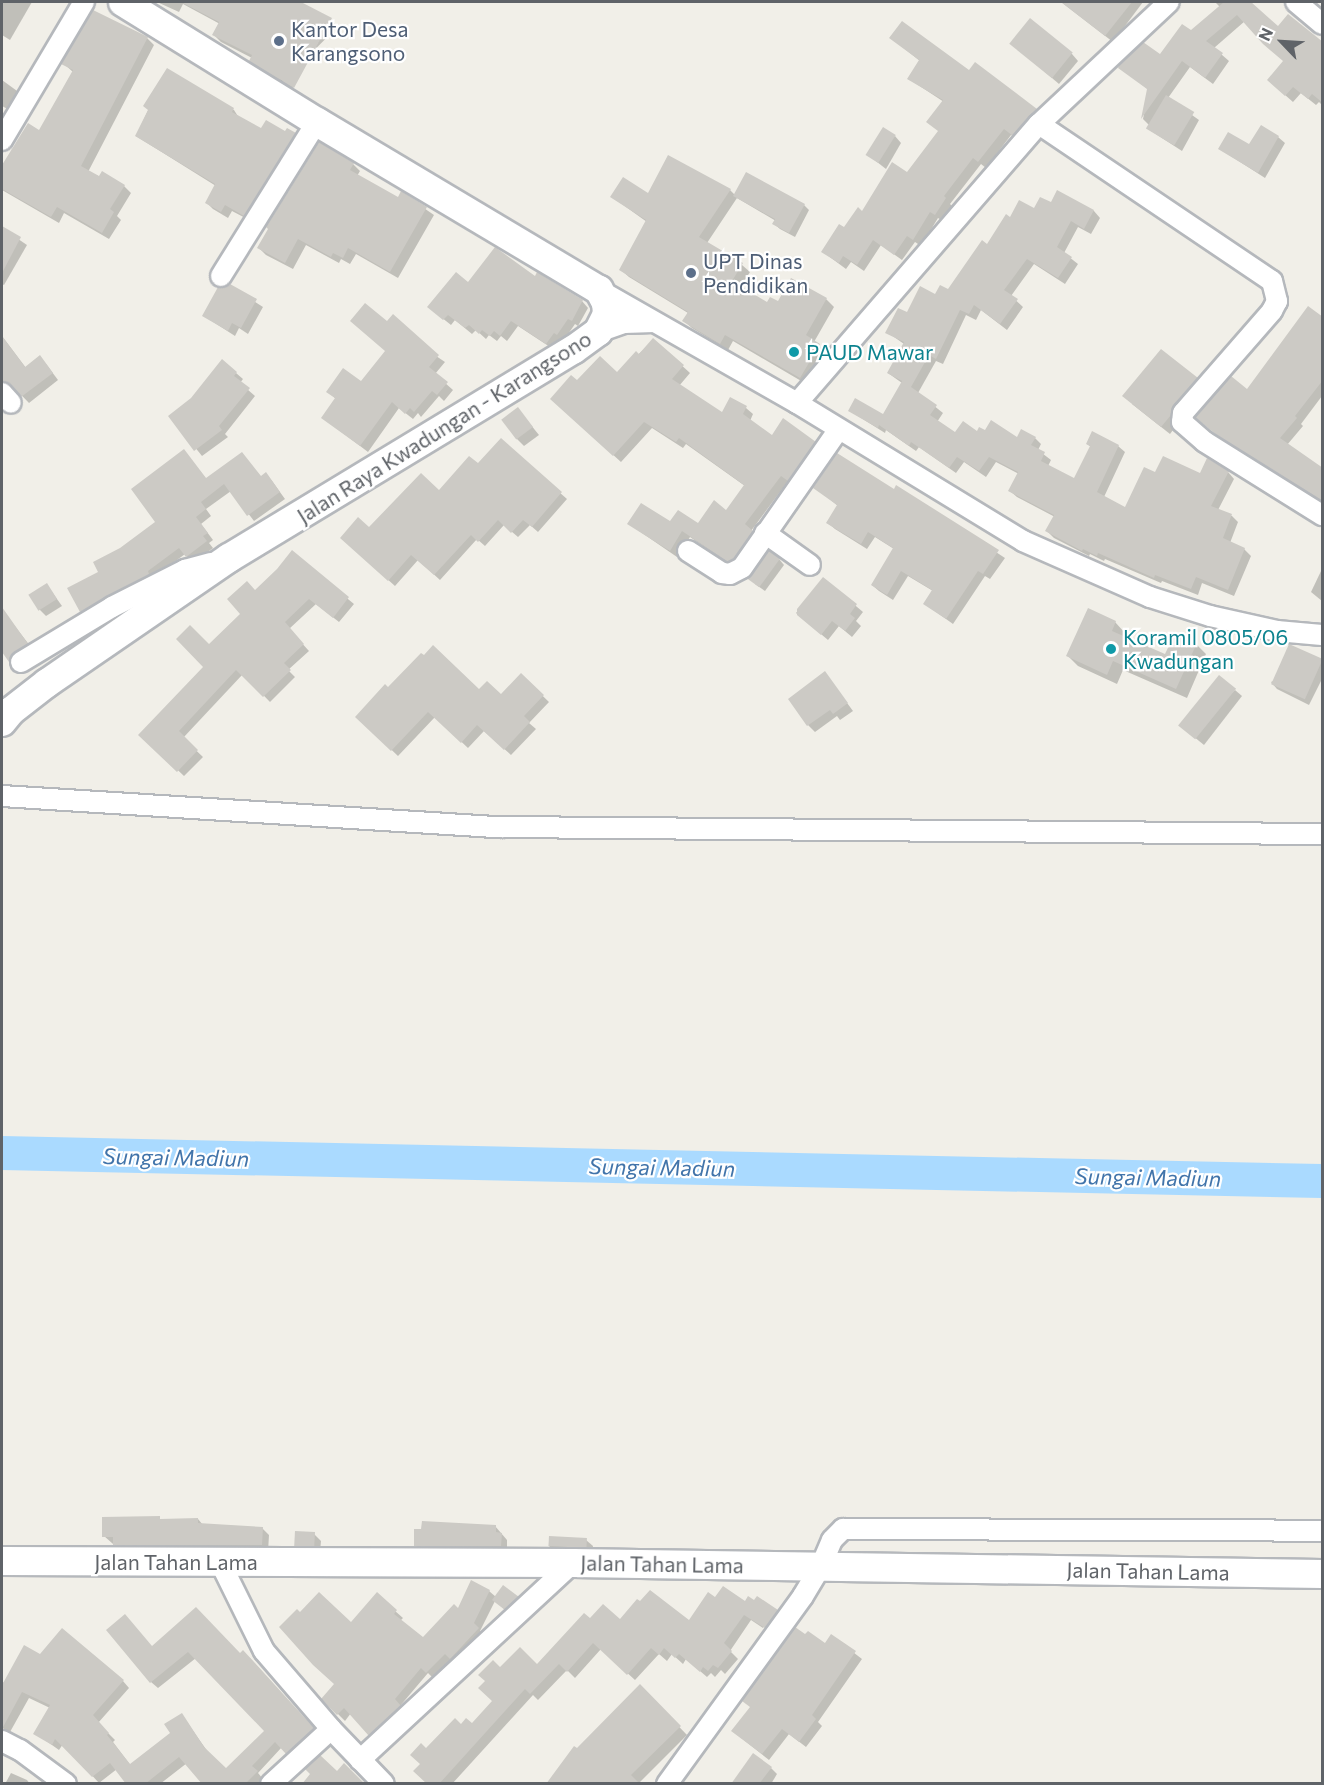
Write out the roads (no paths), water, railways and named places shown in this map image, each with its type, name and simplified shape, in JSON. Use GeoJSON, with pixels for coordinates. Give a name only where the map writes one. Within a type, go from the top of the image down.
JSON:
{"type":"FeatureCollection","features":[{"type":"Feature","properties":{"kind":"main road"},"geometry":{"type":"LineString","coordinates":[[123,2],[317,122],[600,290]]}},
{"type":"Feature","properties":{"kind":"main road","name":"Jalan Raya Kwadungan - Karangsono"},"geometry":{"type":"LineString","coordinates":[[2,722],[47,683],[228,558],[451,426],[598,332],[607,314],[606,303],[600,290]]}},
{"type":"Feature","properties":{"kind":"main road","name":"Jalan Tahan Lama"},"geometry":{"type":"LineString","coordinates":[[2,1561],[573,1563],[1323,1574]]}},
{"type":"Feature","properties":{"kind":"street"},"geometry":{"type":"LineString","coordinates":[[2,140],[84,2]]}},
{"type":"Feature","properties":{"kind":"street"},"geometry":{"type":"LineString","coordinates":[[797,404],[1039,124],[1169,2]]}},
{"type":"Feature","properties":{"kind":"street"},"geometry":{"type":"LineString","coordinates":[[1296,2],[1323,24]]}},
{"type":"Feature","properties":{"kind":"street"},"geometry":{"type":"LineString","coordinates":[[220,276],[317,122]]}},
{"type":"Feature","properties":{"kind":"street"},"geometry":{"type":"LineString","coordinates":[[1039,124],[1272,281],[1277,302],[1272,311],[1183,413],[1182,422],[1205,442],[1323,515]]}},
{"type":"Feature","properties":{"kind":"street"},"geometry":{"type":"LineString","coordinates":[[600,290],[797,404],[1023,541],[1150,597],[1240,624],[1277,631],[1323,635]]}},
{"type":"Feature","properties":{"kind":"street"},"geometry":{"type":"LineString","coordinates":[[598,332],[624,323],[656,322]]}},
{"type":"Feature","properties":{"kind":"street"},"geometry":{"type":"LineString","coordinates":[[688,550],[722,573],[730,574],[742,568],[838,429]]}},
{"type":"Feature","properties":{"kind":"street"},"geometry":{"type":"LineString","coordinates":[[765,533],[810,565]]}},
{"type":"Feature","properties":{"kind":"street"},"geometry":{"type":"LineString","coordinates":[[21,662],[112,607],[185,570],[228,558]]}},
{"type":"Feature","properties":{"kind":"street"},"geometry":{"type":"LineString","coordinates":[[2,796],[500,827],[1323,834]]}},
{"type":"Feature","properties":{"kind":"street"},"geometry":{"type":"LineString","coordinates":[[667,1784],[803,1596],[821,1566],[837,1532],[857,1528],[1323,1532]]}},
{"type":"Feature","properties":{"kind":"street"},"geometry":{"type":"LineString","coordinates":[[220,1562],[264,1651],[331,1729],[383,1783]]}},
{"type":"Feature","properties":{"kind":"street"},"geometry":{"type":"LineString","coordinates":[[360,1760],[573,1563]]}},
{"type":"Feature","properties":{"kind":"street"},"geometry":{"type":"LineString","coordinates":[[271,1784],[331,1729]]}},
{"type":"Feature","properties":{"kind":"street"},"geometry":{"type":"LineString","coordinates":[[2,1741],[20,1750],[66,1784]]}},
{"type":"Feature","properties":{"kind":"waterway","name":"Sungai Madiun"},"geometry":{"type":"LineString","coordinates":[[2,1153],[1322,1181]]}},
{"type":"Feature","properties":{"kind":"place","name":"Kantor Desa Karangsono"},"geometry":{"type":"Point","coordinates":[279,41]}},
{"type":"Feature","properties":{"kind":"place","name":"UPT Dinas Pendidikan"},"geometry":{"type":"Point","coordinates":[691,273]}},
{"type":"Feature","properties":{"kind":"place","name":"PAUD Mawar"},"geometry":{"type":"Point","coordinates":[794,352]}},
{"type":"Feature","properties":{"kind":"place","name":"Koramil 0805/06 Kwadungan"},"geometry":{"type":"Point","coordinates":[1111,649]}}]}
